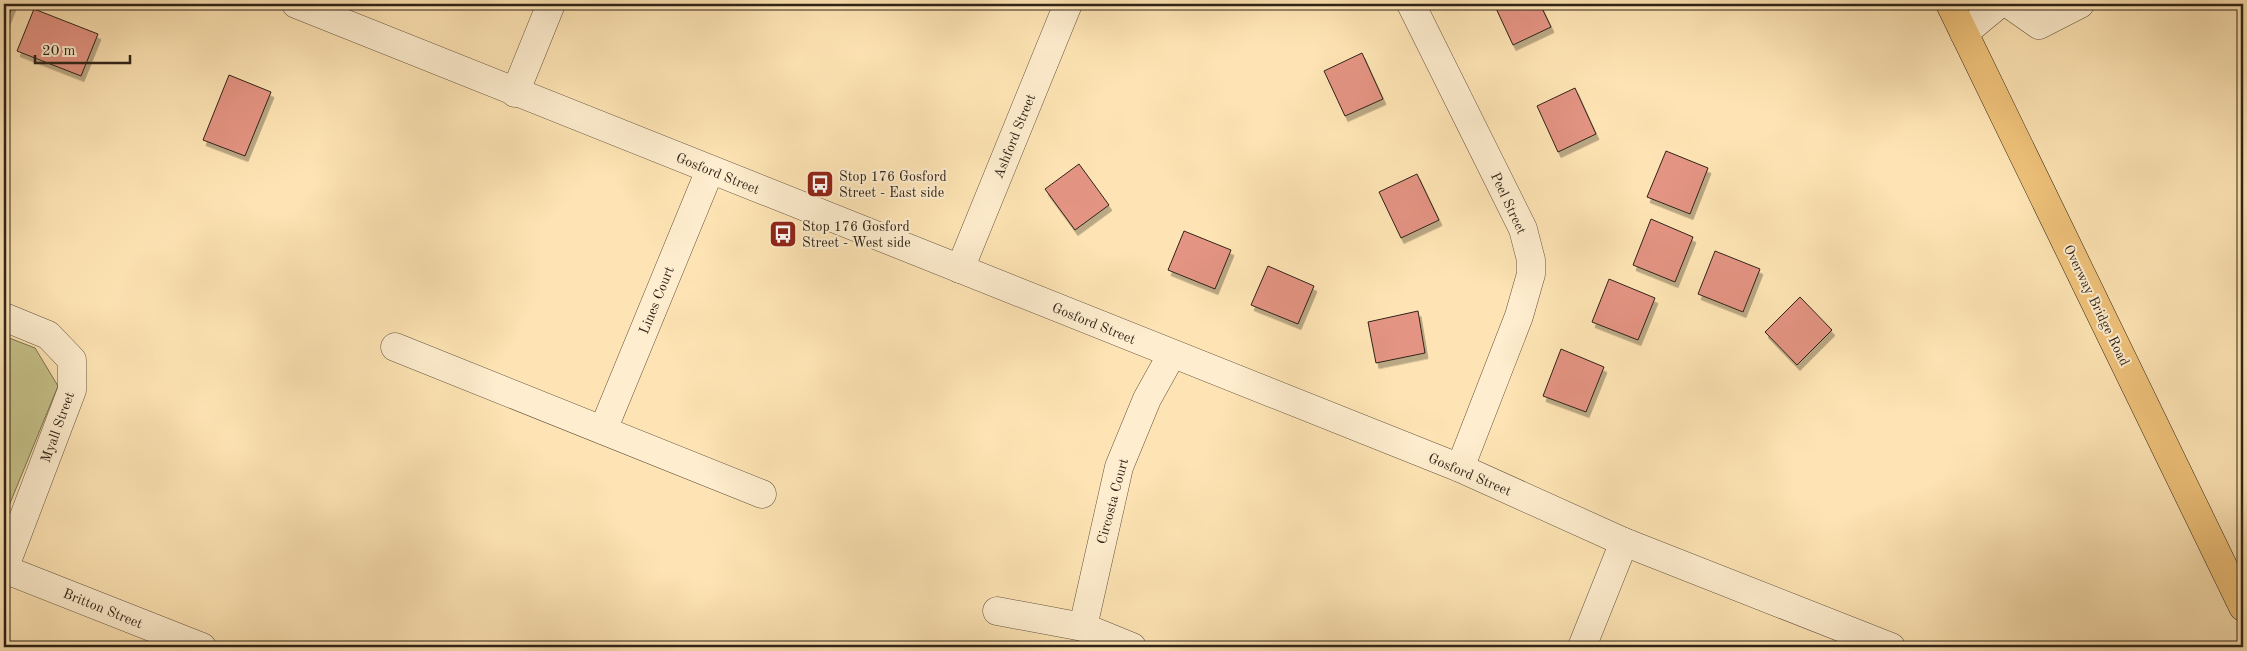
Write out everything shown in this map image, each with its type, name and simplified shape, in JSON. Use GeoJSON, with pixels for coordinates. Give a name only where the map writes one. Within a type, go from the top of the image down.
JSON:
{"type":"FeatureCollection","features":[{"type":"Feature","properties":{"kind":"main road","name":"Overway Bridge Road"},"geometry":{"type":"LineString","coordinates":[[1950,4],[2243,607]]}},
{"type":"Feature","properties":{"kind":"street","name":"Gosford Street"},"geometry":{"type":"LineString","coordinates":[[296,4],[515,93],[1460,468],[1624,542],[1890,647]]}},
{"type":"Feature","properties":{"kind":"street"},"geometry":{"type":"LineString","coordinates":[[515,93],[551,4]]}},
{"type":"Feature","properties":{"kind":"street","name":"Ashford Street"},"geometry":{"type":"LineString","coordinates":[[960,269],[1068,4]]}},
{"type":"Feature","properties":{"kind":"street","name":"Peel Street"},"geometry":{"type":"LineString","coordinates":[[1411,4],[1523,229],[1531,260],[1531,274],[1519,316],[1460,468]]}},
{"type":"Feature","properties":{"kind":"street"},"geometry":{"type":"LineString","coordinates":[[1964,33],[1999,4]]}},
{"type":"Feature","properties":{"kind":"street"},"geometry":{"type":"LineString","coordinates":[[2009,4],[2039,25],[2080,4]]}},
{"type":"Feature","properties":{"kind":"street","name":"Lines Court"},"geometry":{"type":"LineString","coordinates":[[602,430],[710,170]]}},
{"type":"Feature","properties":{"kind":"street","name":"Myall Street"},"geometry":{"type":"LineString","coordinates":[[4,317],[48,335],[72,360],[72,390],[4,569]]}},
{"type":"Feature","properties":{"kind":"street"},"geometry":{"type":"LineString","coordinates":[[395,347],[762,494]]}},
{"type":"Feature","properties":{"kind":"street","name":"Circosta Court"},"geometry":{"type":"LineString","coordinates":[[1083,627],[1119,467],[1147,399],[1172,354]]}},
{"type":"Feature","properties":{"kind":"street"},"geometry":{"type":"LineString","coordinates":[[1582,647],[1624,542]]}},
{"type":"Feature","properties":{"kind":"street","name":"Britton Street"},"geometry":{"type":"LineString","coordinates":[[4,569],[202,647]]}},
{"type":"Feature","properties":{"kind":"street"},"geometry":{"type":"LineString","coordinates":[[997,611],[1083,627],[1132,647]]}},
{"type":"Feature","properties":{"kind":"shaded area"},"geometry":{"type":"Polygon","coordinates":[[[4,336],[35,348],[58,386],[6,513],[4,513],[4,336]]]}},
{"type":"Feature","properties":{"kind":"building"},"geometry":{"type":"Polygon","coordinates":[[[4,4],[13,4],[4,27],[4,4]]]}},
{"type":"Feature","properties":{"kind":"building"},"geometry":{"type":"Polygon","coordinates":[[[1494,4],[1540,4],[1551,27],[1513,45],[1494,4]]]}},
{"type":"Feature","properties":{"kind":"building"},"geometry":{"type":"Polygon","coordinates":[[[34,9],[98,34],[81,76],[17,51],[34,9]]]}},
{"type":"Feature","properties":{"kind":"building"},"geometry":{"type":"Polygon","coordinates":[[[1362,53],[1383,99],[1345,116],[1324,71],[1362,53]]]}},
{"type":"Feature","properties":{"kind":"building"},"geometry":{"type":"Polygon","coordinates":[[[229,75],[271,92],[245,156],[203,140],[229,75]]]}},
{"type":"Feature","properties":{"kind":"building"},"geometry":{"type":"Polygon","coordinates":[[[1575,88],[1596,134],[1558,152],[1537,106],[1575,88]]]}},
{"type":"Feature","properties":{"kind":"building"},"geometry":{"type":"Polygon","coordinates":[[[1666,151],[1708,168],[1690,214],[1647,197],[1666,151]]]}},
{"type":"Feature","properties":{"kind":"building"},"geometry":{"type":"Polygon","coordinates":[[[1079,164],[1109,205],[1075,230],[1045,189],[1079,164]]]}},
{"type":"Feature","properties":{"kind":"building"},"geometry":{"type":"Polygon","coordinates":[[[1417,174],[1439,220],[1401,238],[1379,192],[1417,174]]]}},
{"type":"Feature","properties":{"kind":"building"},"geometry":{"type":"Polygon","coordinates":[[[1651,219],[1693,237],[1675,282],[1633,265],[1651,219]]]}},
{"type":"Feature","properties":{"kind":"building"},"geometry":{"type":"Polygon","coordinates":[[[1184,231],[1231,250],[1215,289],[1168,270],[1184,231]]]}},
{"type":"Feature","properties":{"kind":"building"},"geometry":{"type":"Polygon","coordinates":[[[1715,251],[1760,269],[1743,312],[1698,294],[1715,251]]]}},
{"type":"Feature","properties":{"kind":"building"},"geometry":{"type":"Polygon","coordinates":[[[1268,266],[1314,286],[1298,324],[1251,305],[1268,266]]]}},
{"type":"Feature","properties":{"kind":"building"},"geometry":{"type":"Polygon","coordinates":[[[1609,279],[1655,298],[1638,340],[1592,322],[1609,279]]]}},
{"type":"Feature","properties":{"kind":"building"},"geometry":{"type":"Polygon","coordinates":[[[1800,297],[1832,330],[1797,365],[1765,332],[1800,297]]]}},
{"type":"Feature","properties":{"kind":"building"},"geometry":{"type":"Polygon","coordinates":[[[1418,311],[1425,353],[1376,363],[1368,322],[1418,311]]]}},
{"type":"Feature","properties":{"kind":"building"},"geometry":{"type":"Polygon","coordinates":[[[1561,349],[1604,367],[1586,412],[1543,396],[1561,349]]]}},
{"type":"Feature","properties":{"kind":"place","name":"Stop 176 Gosford Street - East side"},"geometry":{"type":"Point","coordinates":[820,184]}},
{"type":"Feature","properties":{"kind":"place","name":"Stop 176 Gosford Street - West side"},"geometry":{"type":"Point","coordinates":[783,234]}}]}
